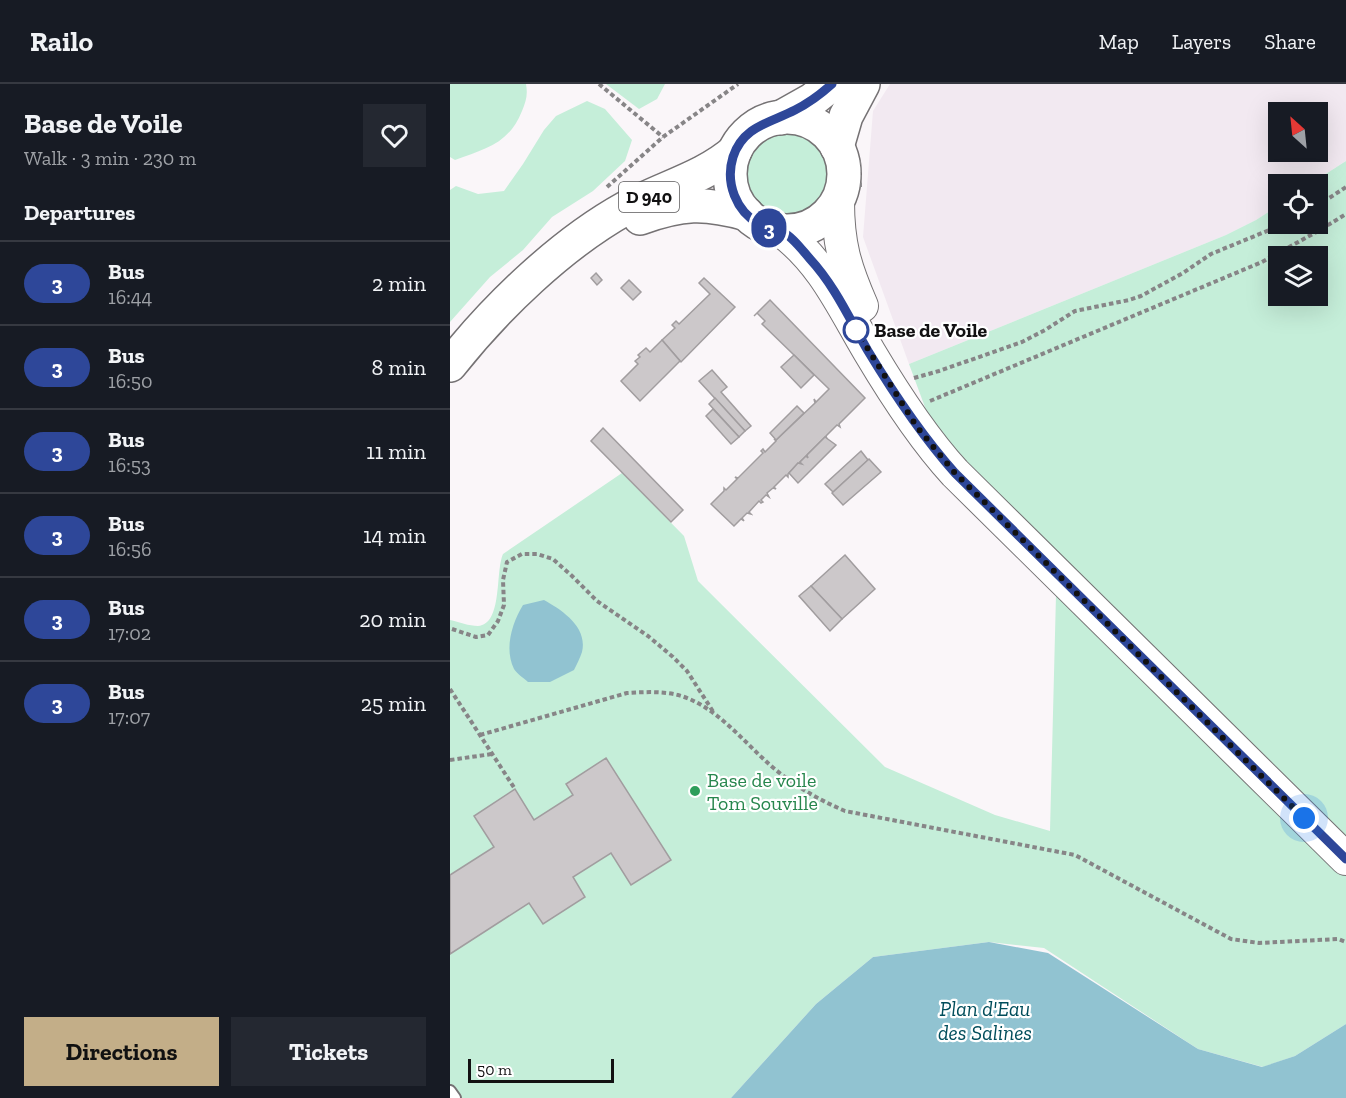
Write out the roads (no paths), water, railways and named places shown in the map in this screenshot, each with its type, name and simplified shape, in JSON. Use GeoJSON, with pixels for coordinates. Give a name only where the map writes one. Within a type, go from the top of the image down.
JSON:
{"type":"FeatureCollection","features":[{"type":"Feature","properties":{"kind":"main road"},"geometry":{"type":"LineString","coordinates":[[780,118],[812,100],[832,84]]}},
{"type":"Feature","properties":{"kind":"main road"},"geometry":{"type":"LineString","coordinates":[[848,150],[810,122],[799,118],[769,120],[753,129],[735,151],[731,168],[731,184],[737,201],[747,214],[762,226],[781,231],[795,231],[814,224],[848,199],[842,161],[848,150],[846,116],[863,84]]}},
{"type":"Feature","properties":{"kind":"main road","name":"D 940"},"geometry":{"type":"LineString","coordinates":[[450,365],[500,308],[567,250],[614,215],[716,166],[735,151]]}},
{"type":"Feature","properties":{"kind":"main road","name":"D 940"},"geometry":{"type":"LineString","coordinates":[[567,250],[615,227],[675,208],[706,205],[747,214]]}},
{"type":"Feature","properties":{"kind":"street"},"geometry":{"type":"LineString","coordinates":[[848,199],[838,232],[844,263],[902,398]]}},
{"type":"Feature","properties":{"kind":"street"},"geometry":{"type":"LineString","coordinates":[[781,231],[802,249],[826,278],[870,354],[902,398],[934,449],[972,492],[1346,859]]}},
{"type":"Feature","properties":{"kind":"lane"},"geometry":{"type":"LineString","coordinates":[[450,1090],[455,1098]]}},
{"type":"Feature","properties":{"kind":"water"},"geometry":{"type":"Polygon","coordinates":[[[544,600],[572,620],[581,635],[582,652],[574,670],[550,682],[528,682],[514,669],[511,661],[511,636],[523,605],[544,600]]]}},
{"type":"Feature","properties":{"kind":"water","name":"Plan d'Eau des Salines"},"geometry":{"type":"Polygon","coordinates":[[[989,942],[1048,953],[1198,1049],[1262,1067],[1295,1056],[1346,1024],[1346,1098],[731,1098],[816,1004],[873,957],[989,942]]]}},
{"type":"Feature","properties":{"kind":"place","name":"Base de Voile"},"geometry":{"type":"Point","coordinates":[856,330]}},
{"type":"Feature","properties":{"kind":"place","name":"Base de voile Tom Souville"},"geometry":{"type":"Point","coordinates":[695,791]}}]}
